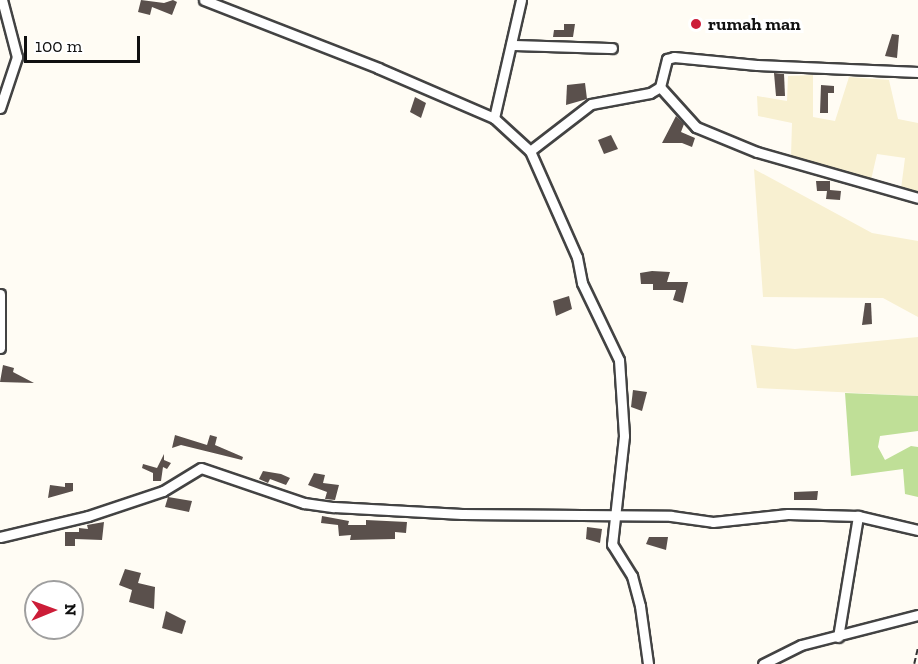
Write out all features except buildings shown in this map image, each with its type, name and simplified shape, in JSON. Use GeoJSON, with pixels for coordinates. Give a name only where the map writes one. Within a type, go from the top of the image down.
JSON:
{"type":"FeatureCollection","features":[{"type":"Feature","properties":{"kind":"street"},"geometry":{"type":"LineString","coordinates":[[0,108],[17,57],[2,0]]}},
{"type":"Feature","properties":{"kind":"street"},"geometry":{"type":"LineString","coordinates":[[204,0],[378,68],[494,118],[530,151],[577,257],[582,283],[619,360],[624,436],[613,516],[612,544],[635,586],[648,664]]}},
{"type":"Feature","properties":{"kind":"street"},"geometry":{"type":"LineString","coordinates":[[494,118],[521,0]]}},
{"type":"Feature","properties":{"kind":"street"},"geometry":{"type":"LineString","coordinates":[[511,45],[612,48]]}},
{"type":"Feature","properties":{"kind":"street"},"geometry":{"type":"LineString","coordinates":[[660,87],[667,59],[674,57],[757,65],[918,72]]}},
{"type":"Feature","properties":{"kind":"street"},"geometry":{"type":"LineString","coordinates":[[530,151],[591,104],[637,97],[660,87]]}},
{"type":"Feature","properties":{"kind":"street"},"geometry":{"type":"LineString","coordinates":[[660,87],[696,127],[757,152],[918,198]]}},
{"type":"Feature","properties":{"kind":"street"},"geometry":{"type":"LineString","coordinates":[[0,294],[0,348]]}},
{"type":"Feature","properties":{"kind":"street"},"geometry":{"type":"LineString","coordinates":[[0,537],[88,516],[163,491],[201,468],[304,503],[334,507],[671,516],[714,522],[788,514],[858,516],[918,530]]}},
{"type":"Feature","properties":{"kind":"street"},"geometry":{"type":"LineString","coordinates":[[838,637],[858,516]]}},
{"type":"Feature","properties":{"kind":"street"},"geometry":{"type":"LineString","coordinates":[[763,664],[801,645],[918,615]]}},
{"type":"Feature","properties":{"kind":"path"},"geometry":{"type":"LineString","coordinates":[[914,664],[918,647]]}},
{"type":"Feature","properties":{"kind":"shaded area"},"geometry":{"type":"Polygon","coordinates":[[[813,75],[813,117],[835,121],[849,77],[889,80],[898,119],[918,123],[918,193],[901,189],[905,158],[877,154],[871,180],[791,156],[792,123],[758,116],[757,96],[787,101],[788,76],[813,75]]]}},
{"type":"Feature","properties":{"kind":"shaded area"},"geometry":{"type":"Polygon","coordinates":[[[754,169],[872,233],[918,241],[918,317],[883,298],[763,297],[754,169]]]}},
{"type":"Feature","properties":{"kind":"shaded area"},"geometry":{"type":"Polygon","coordinates":[[[918,337],[918,396],[757,388],[751,345],[795,349],[918,337]]]}},
{"type":"Feature","properties":{"kind":"green space"},"geometry":{"type":"Polygon","coordinates":[[[845,393],[918,396],[918,431],[880,436],[878,447],[885,460],[911,446],[918,447],[918,497],[905,494],[903,469],[851,476],[845,393]]]}},
{"type":"Feature","properties":{"kind":"place","name":"rumah man"},"geometry":{"type":"Point","coordinates":[696,24]}}]}
